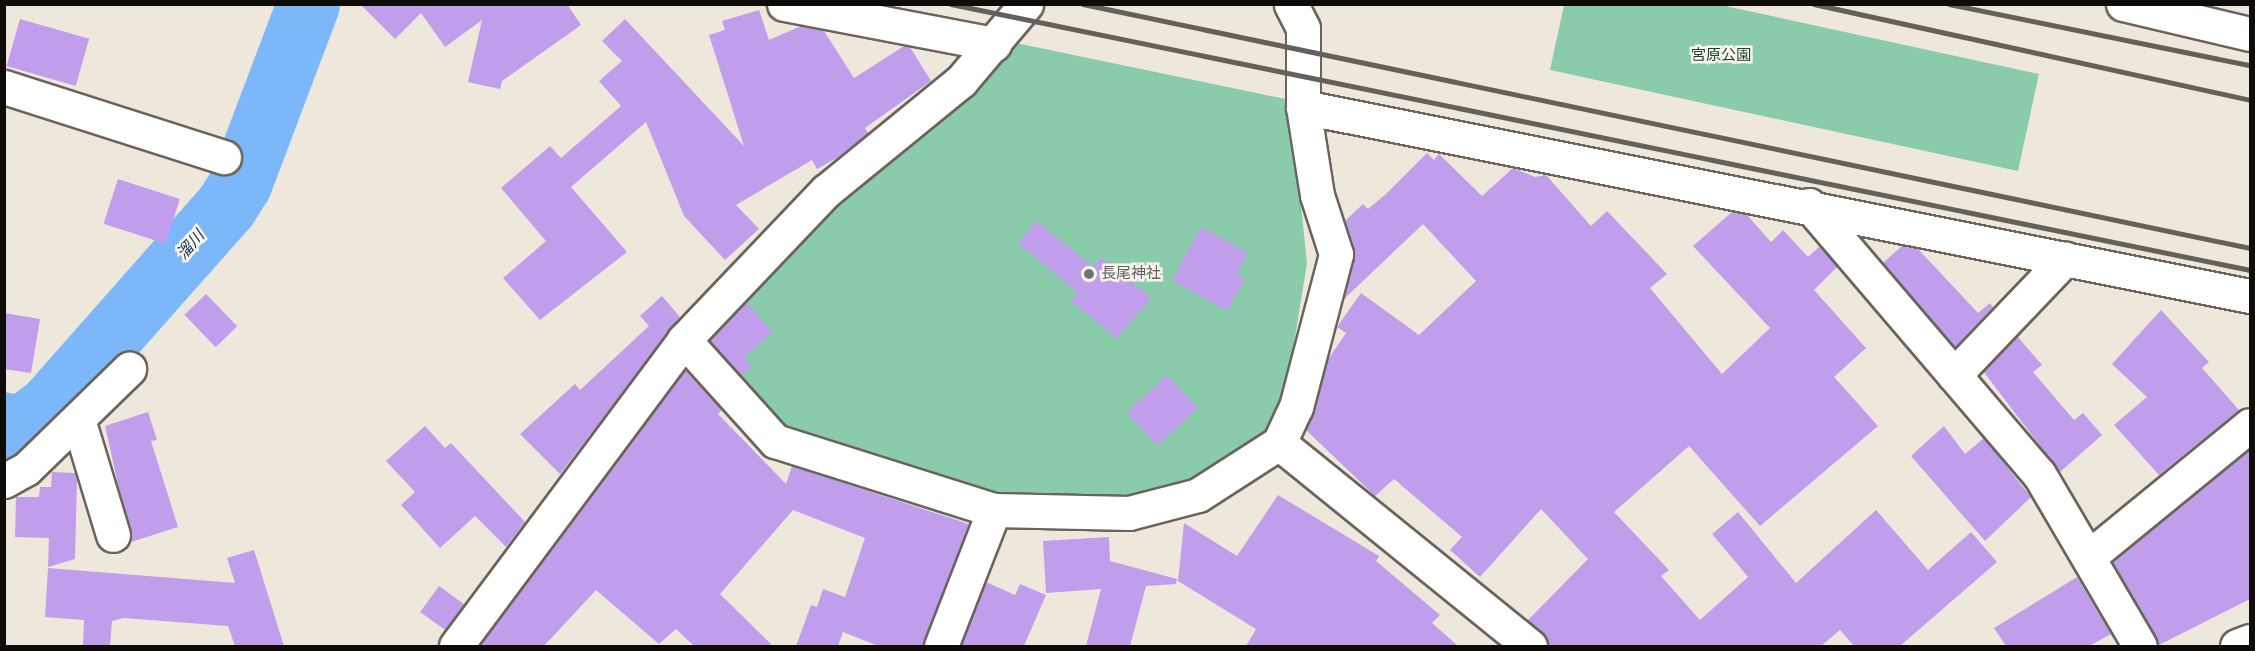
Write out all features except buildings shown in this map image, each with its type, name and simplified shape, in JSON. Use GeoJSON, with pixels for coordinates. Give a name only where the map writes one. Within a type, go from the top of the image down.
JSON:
{"type":"FeatureCollection","features":[{"type":"Feature","properties":{"kind":"street"},"geometry":{"type":"LineString","coordinates":[[784,4],[994,44]]}},
{"type":"Feature","properties":{"kind":"street"},"geometry":{"type":"LineString","coordinates":[[456,646],[684,340],[825,191],[961,81],[1026,4]]}},
{"type":"Feature","properties":{"kind":"street"},"geometry":{"type":"LineString","coordinates":[[684,340],[775,441],[994,510],[1079,516],[1169,506],[1198,495],[1280,443],[1296,407],[1336,254],[1317,195],[1303,107],[1303,28],[1291,4]]}},
{"type":"Feature","properties":{"kind":"street"},"geometry":{"type":"LineString","coordinates":[[2123,4],[2250,34]]}},
{"type":"Feature","properties":{"kind":"street"},"geometry":{"type":"LineString","coordinates":[[4,87],[224,158]]}},
{"type":"Feature","properties":{"kind":"street"},"geometry":{"type":"LineString","coordinates":[[1303,107],[1809,205],[2250,296]]}},
{"type":"Feature","properties":{"kind":"street"},"geometry":{"type":"LineString","coordinates":[[1809,205],[2039,474],[2091,555],[2140,646]]}},
{"type":"Feature","properties":{"kind":"street"},"geometry":{"type":"LineString","coordinates":[[1954,375],[2065,259]]}},
{"type":"Feature","properties":{"kind":"street"},"geometry":{"type":"LineString","coordinates":[[4,481],[78,419],[129,369]]}},
{"type":"Feature","properties":{"kind":"street"},"geometry":{"type":"LineString","coordinates":[[78,419],[113,534]]}},
{"type":"Feature","properties":{"kind":"street"},"geometry":{"type":"LineString","coordinates":[[2091,555],[2250,425]]}},
{"type":"Feature","properties":{"kind":"street"},"geometry":{"type":"LineString","coordinates":[[1280,443],[1530,646]]}},
{"type":"Feature","properties":{"kind":"street"},"geometry":{"type":"LineString","coordinates":[[941,646],[994,510]]}},
{"type":"Feature","properties":{"kind":"street"},"geometry":{"type":"LineString","coordinates":[[2237,646],[2250,641]]}},
{"type":"Feature","properties":{"kind":"green space","name":"宮原公園"},"geometry":{"type":"Polygon","coordinates":[[[1716,4],[2039,74],[2018,171],[1550,70],[1564,5],[1716,4]]]}},
{"type":"Feature","properties":{"kind":"green space"},"geometry":{"type":"Polygon","coordinates":[[[1011,42],[1290,100],[1307,263],[1284,406],[1259,443],[1176,498],[1025,503],[774,427],[693,341],[829,201],[1011,42]]]}},
{"type":"Feature","properties":{"kind":"waterway","name":"溜川"},"geometry":{"type":"LineString","coordinates":[[4,441],[49,406],[226,206],[240,184],[308,4]]}},
{"type":"Feature","properties":{"kind":"waterway"},"geometry":{"type":"LineString","coordinates":[[4,397],[49,406]]}},
{"type":"Feature","properties":{"kind":"railway"},"geometry":{"type":"LineString","coordinates":[[951,4],[2250,270]]}},
{"type":"Feature","properties":{"kind":"railway"},"geometry":{"type":"LineString","coordinates":[[1083,4],[2250,248]]}},
{"type":"Feature","properties":{"kind":"railway"},"geometry":{"type":"LineString","coordinates":[[1814,4],[2250,100]]}},
{"type":"Feature","properties":{"kind":"railway"},"geometry":{"type":"LineString","coordinates":[[1949,4],[2250,65]]}},
{"type":"Feature","properties":{"kind":"place","name":"長尾神社"},"geometry":{"type":"Point","coordinates":[1089,274]}}]}
